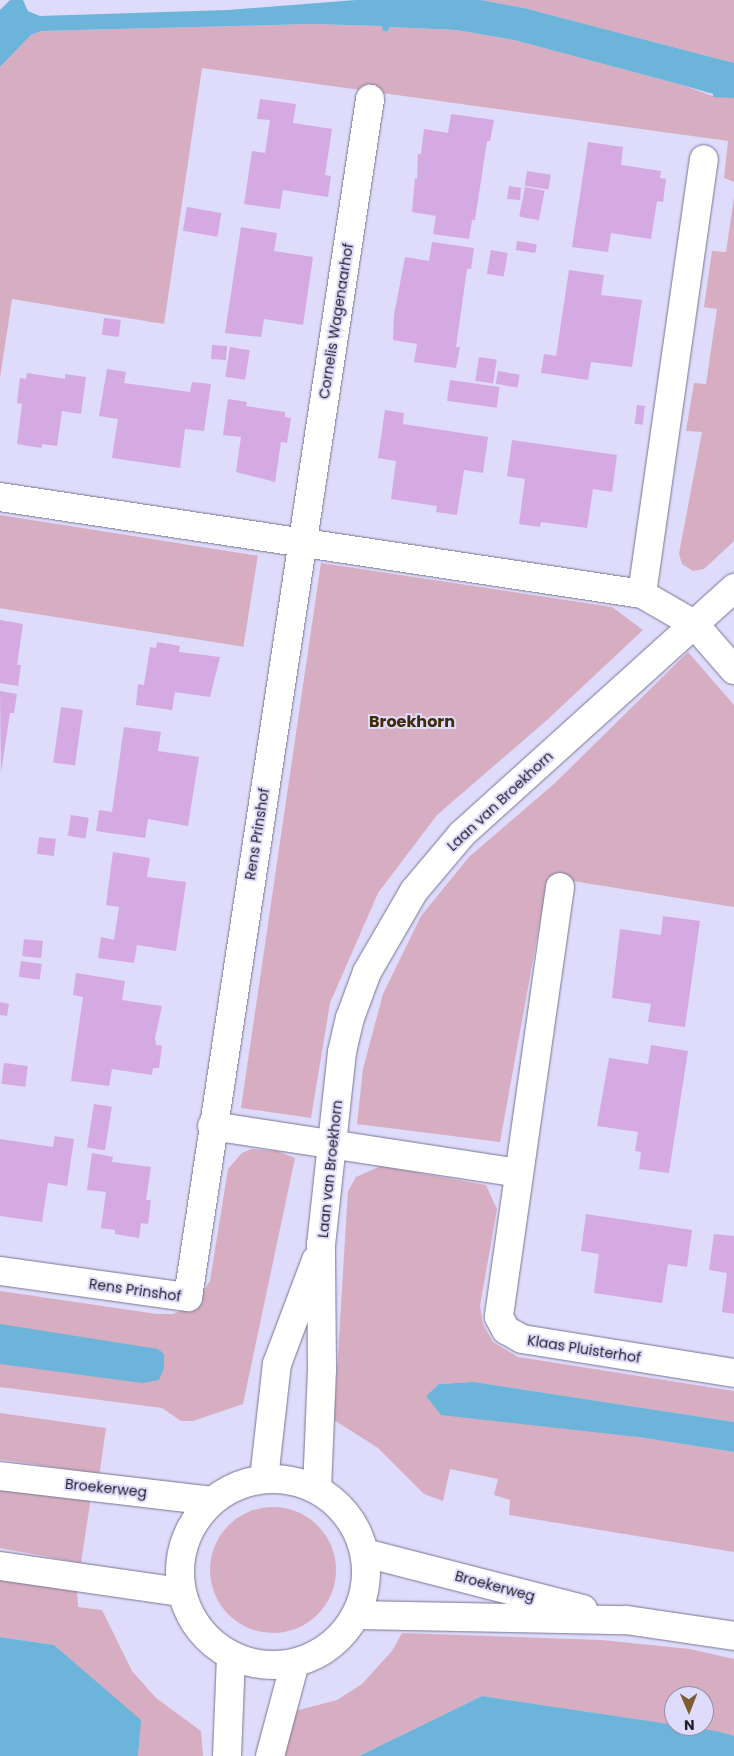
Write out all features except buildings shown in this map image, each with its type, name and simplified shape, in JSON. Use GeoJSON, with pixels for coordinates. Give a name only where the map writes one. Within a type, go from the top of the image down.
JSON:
{"type":"FeatureCollection","features":[{"type":"Feature","properties":{"kind":"street","name":"Cornelis Wagenaarhof"},"geometry":{"type":"LineString","coordinates":[[303,543],[370,99]]}},
{"type":"Feature","properties":{"kind":"street"},"geometry":{"type":"LineString","coordinates":[[642,594],[704,158]]}},
{"type":"Feature","properties":{"kind":"street"},"geometry":{"type":"LineString","coordinates":[[0,497],[642,594],[694,624],[734,670]]}},
{"type":"Feature","properties":{"kind":"street","name":"Rens Prinshof"},"geometry":{"type":"LineString","coordinates":[[0,1271],[188,1297],[212,1126],[303,543]]}},
{"type":"Feature","properties":{"kind":"street","name":"Laan van Broekhorn"},"geometry":{"type":"LineString","coordinates":[[317,1489],[322,1369],[321,1245],[334,1146],[342,1052],[352,1010],[367,972],[414,891],[462,834],[734,588]]}},
{"type":"Feature","properties":{"kind":"street","name":"Klaas Pluisterhof"},"geometry":{"type":"LineString","coordinates":[[560,887],[498,1317],[506,1330],[522,1339],[734,1373]]}},
{"type":"Feature","properties":{"kind":"street"},"geometry":{"type":"LineString","coordinates":[[212,1126],[518,1173]]}},
{"type":"Feature","properties":{"kind":"street","name":"Laan van Broekhorn"},"geometry":{"type":"LineString","coordinates":[[264,1479],[277,1364],[321,1245]]}},
{"type":"Feature","properties":{"kind":"street","name":"Broekerweg"},"geometry":{"type":"LineString","coordinates":[[0,1476],[212,1501]]}},
{"type":"Feature","properties":{"kind":"street"},"geometry":{"type":"LineString","coordinates":[[264,1479],[289,1479],[317,1489],[339,1506],[356,1527],[365,1553],[366,1585],[356,1615],[339,1639],[315,1656],[295,1663],[258,1665],[231,1656],[203,1633],[191,1618],[181,1592],[181,1559],[188,1533],[212,1501],[236,1486],[264,1479]]}},
{"type":"Feature","properties":{"kind":"street","name":"Broekerweg"},"geometry":{"type":"LineString","coordinates":[[365,1553],[626,1620],[734,1636]]}},
{"type":"Feature","properties":{"kind":"street"},"geometry":{"type":"LineString","coordinates":[[0,1566],[181,1592]]}},
{"type":"Feature","properties":{"kind":"street","name":"Broekerweg"},"geometry":{"type":"LineString","coordinates":[[356,1615],[626,1620]]}},
{"type":"Feature","properties":{"kind":"street"},"geometry":{"type":"LineString","coordinates":[[227,1756],[231,1656]]}},
{"type":"Feature","properties":{"kind":"street"},"geometry":{"type":"LineString","coordinates":[[270,1756],[295,1663]]}},
{"type":"Feature","properties":{"kind":"shaded area"},"geometry":{"type":"Polygon","coordinates":[[[481,0],[734,0],[734,63],[524,8],[481,0]]]}},
{"type":"Feature","properties":{"kind":"shaded area"},"geometry":{"type":"Polygon","coordinates":[[[312,24],[383,26],[389,31],[389,27],[456,30],[514,40],[682,85],[713,96],[734,98],[734,182],[724,178],[728,141],[202,68],[164,324],[12,299],[0,378],[0,67],[31,35],[41,31],[312,24]]]}},
{"type":"Feature","properties":{"kind":"shaded area"},"geometry":{"type":"Polygon","coordinates":[[[734,197],[734,541],[704,569],[693,571],[682,564],[679,554],[702,432],[686,431],[694,383],[706,384],[717,309],[704,307],[712,251],[726,252],[734,197]]]}},
{"type":"Feature","properties":{"kind":"shaded area"},"geometry":{"type":"Polygon","coordinates":[[[0,515],[258,556],[243,647],[0,608],[0,515]]]}},
{"type":"Feature","properties":{"kind":"shaded area"},"geometry":{"type":"Polygon","coordinates":[[[321,563],[612,607],[643,630],[547,720],[437,815],[378,893],[330,1003],[311,1118],[241,1108],[321,563]]]}},
{"type":"Feature","properties":{"kind":"shaded area"},"geometry":{"type":"Polygon","coordinates":[[[688,652],[734,705],[734,907],[548,877],[500,1142],[357,1124],[363,1069],[383,994],[421,916],[469,857],[555,783],[688,652]]]}},
{"type":"Feature","properties":{"kind":"shaded area"},"geometry":{"type":"Polygon","coordinates":[[[252,1149],[277,1151],[295,1158],[243,1404],[193,1421],[181,1421],[162,1408],[0,1387],[0,1291],[157,1314],[173,1314],[194,1304],[210,1281],[228,1169],[242,1153],[252,1149]]]}},
{"type":"Feature","properties":{"kind":"shaded area"},"geometry":{"type":"Polygon","coordinates":[[[381,1166],[486,1185],[497,1209],[480,1306],[483,1324],[493,1342],[518,1357],[734,1391],[734,1422],[474,1382],[439,1384],[426,1396],[638,1437],[734,1452],[734,1552],[509,1515],[510,1500],[494,1495],[498,1479],[450,1469],[443,1501],[424,1494],[378,1448],[334,1420],[348,1191],[356,1177],[381,1166]]]}},
{"type":"Feature","properties":{"kind":"shaded area"},"geometry":{"type":"Polygon","coordinates":[[[0,1413],[106,1428],[100,1473],[0,1459],[0,1413]]]}},
{"type":"Feature","properties":{"kind":"shaded area"},"geometry":{"type":"Polygon","coordinates":[[[0,1486],[91,1497],[81,1563],[0,1548],[0,1486]]]}},
{"type":"Feature","properties":{"kind":"shaded area"},"geometry":{"type":"Polygon","coordinates":[[[273,1507],[297,1511],[318,1525],[332,1546],[336,1570],[332,1594],[318,1615],[297,1629],[273,1633],[249,1629],[228,1615],[214,1594],[210,1570],[214,1546],[228,1525],[249,1511],[273,1507]]]}},
{"type":"Feature","properties":{"kind":"shaded area"},"geometry":{"type":"Polygon","coordinates":[[[0,1580],[77,1590],[78,1607],[102,1610],[132,1671],[156,1698],[201,1731],[203,1756],[138,1756],[140,1720],[54,1645],[0,1637],[0,1580]]]}},
{"type":"Feature","properties":{"kind":"shaded area"},"geometry":{"type":"Polygon","coordinates":[[[402,1633],[601,1640],[690,1649],[734,1659],[734,1736],[714,1732],[714,1686],[664,1686],[664,1723],[482,1696],[359,1756],[285,1756],[295,1711],[337,1700],[362,1684],[392,1651],[402,1633]]]}},
{"type":"Feature","properties":{"kind":"water"},"geometry":{"type":"Polygon","coordinates":[[[10,0],[23,0],[28,11],[40,16],[228,10],[356,0],[481,0],[524,8],[734,63],[734,98],[713,97],[713,94],[682,85],[514,40],[456,30],[390,27],[388,31],[383,31],[382,26],[312,24],[41,31],[31,35],[0,67],[0,10],[10,0]]]}},
{"type":"Feature","properties":{"kind":"water"},"geometry":{"type":"Polygon","coordinates":[[[0,1324],[158,1349],[164,1354],[164,1368],[159,1380],[142,1383],[0,1364],[0,1324]]]}},
{"type":"Feature","properties":{"kind":"water"},"geometry":{"type":"Polygon","coordinates":[[[474,1382],[734,1422],[734,1452],[638,1437],[441,1415],[426,1396],[439,1384],[474,1382]]]}},
{"type":"Feature","properties":{"kind":"water"},"geometry":{"type":"Polygon","coordinates":[[[0,1637],[54,1645],[141,1720],[138,1756],[0,1756],[0,1637]]]}},
{"type":"Feature","properties":{"kind":"water"},"geometry":{"type":"Polygon","coordinates":[[[482,1696],[664,1723],[664,1736],[714,1736],[714,1731],[734,1736],[734,1756],[359,1756],[482,1696]]]}},
{"type":"Feature","properties":{"kind":"district","name":"Broekhorn"},"geometry":{"type":"Point","coordinates":[412,722]}}]}
